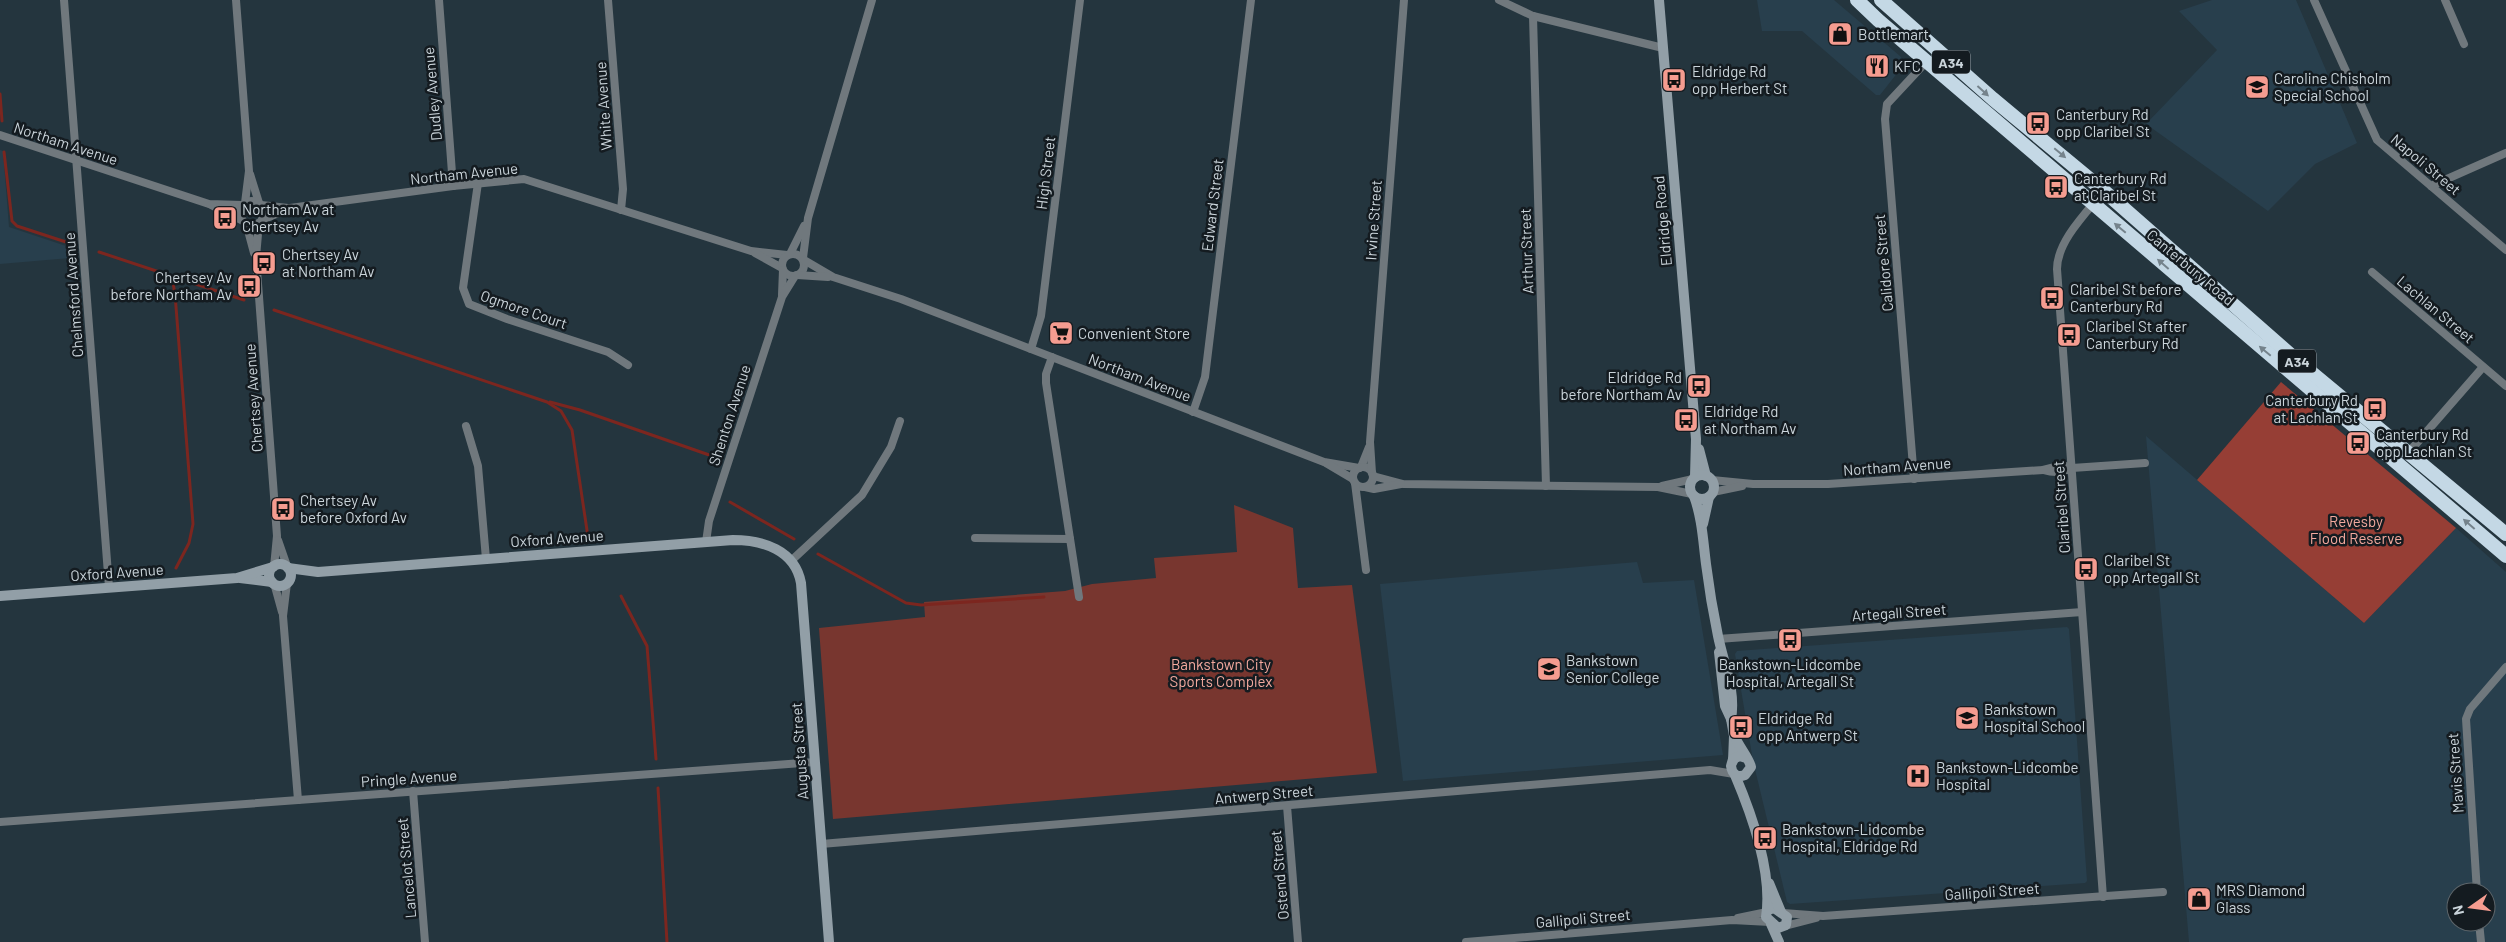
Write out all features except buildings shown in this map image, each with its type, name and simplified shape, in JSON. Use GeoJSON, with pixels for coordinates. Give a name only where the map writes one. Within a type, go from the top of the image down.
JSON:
{"type":"FeatureCollection","features":[{"type":"Feature","properties":{"kind":"highway","name":"Canterbury Road"},"geometry":{"type":"LineString","coordinates":[[1857,0],[2506,556]]}},
{"type":"Feature","properties":{"kind":"highway","name":"Canterbury Road"},"geometry":{"type":"LineString","coordinates":[[1881,0],[1993,99],[2104,191],[2301,364],[2506,534]]}},
{"type":"Feature","properties":{"kind":"street","name":"Chelmsford Avenue"},"geometry":{"type":"LineString","coordinates":[[64,0],[109,587]]}},
{"type":"Feature","properties":{"kind":"street"},"geometry":{"type":"LineString","coordinates":[[236,0],[249,171],[244,204],[240,212],[244,222],[251,225],[260,221],[264,212],[249,171]]}},
{"type":"Feature","properties":{"kind":"street","name":"Dudley Avenue"},"geometry":{"type":"LineString","coordinates":[[439,0],[454,186]]}},
{"type":"Feature","properties":{"kind":"street","name":"White Avenue"},"geometry":{"type":"LineString","coordinates":[[608,0],[623,189],[621,210]]}},
{"type":"Feature","properties":{"kind":"street"},"geometry":{"type":"LineString","coordinates":[[808,218],[782,262],[783,269],[790,275],[796,275],[803,270],[808,218],[872,0]]}},
{"type":"Feature","properties":{"kind":"street","name":"High Street"},"geometry":{"type":"LineString","coordinates":[[1031,349],[1041,316],[1080,0]]}},
{"type":"Feature","properties":{"kind":"street","name":"Edward Street"},"geometry":{"type":"LineString","coordinates":[[1193,412],[1205,376],[1251,0]]}},
{"type":"Feature","properties":{"kind":"street","name":"Irvine Street"},"geometry":{"type":"LineString","coordinates":[[1372,475],[1370,442],[1404,0]]}},
{"type":"Feature","properties":{"kind":"street"},"geometry":{"type":"LineString","coordinates":[[1499,0],[1533,16],[1663,48]]}},
{"type":"Feature","properties":{"kind":"street","name":"Eldridge Road"},"geometry":{"type":"LineString","coordinates":[[1659,0],[1696,439],[1694,478]]}},
{"type":"Feature","properties":{"kind":"street","name":"Napoli Street"},"geometry":{"type":"LineString","coordinates":[[2314,0],[2377,140],[2506,250]]}},
{"type":"Feature","properties":{"kind":"street"},"geometry":{"type":"LineString","coordinates":[[2445,0],[2464,44]]}},
{"type":"Feature","properties":{"kind":"street","name":"Arthur Street"},"geometry":{"type":"LineString","coordinates":[[1533,16],[1546,486]]}},
{"type":"Feature","properties":{"kind":"street","name":"Calidore Street"},"geometry":{"type":"LineString","coordinates":[[1914,479],[1885,120],[1887,104],[1927,61]]}},
{"type":"Feature","properties":{"kind":"street","name":"Northam Avenue"},"geometry":{"type":"LineString","coordinates":[[0,135],[210,204],[244,222]]}},
{"type":"Feature","properties":{"kind":"street"},"geometry":{"type":"LineString","coordinates":[[2432,186],[2506,153]]}},
{"type":"Feature","properties":{"kind":"street","name":"Northam Avenue"},"geometry":{"type":"LineString","coordinates":[[260,204],[290,208],[478,183],[524,180],[751,251],[783,269]]}},
{"type":"Feature","properties":{"kind":"street","name":"Ogmore Court"},"geometry":{"type":"LineString","coordinates":[[478,183],[463,288],[469,304],[507,319],[608,352],[628,365]]}},
{"type":"Feature","properties":{"kind":"street","name":"Claribel Street"},"geometry":{"type":"LineString","coordinates":[[2103,896],[2057,262],[2065,240],[2104,191]]}},
{"type":"Feature","properties":{"kind":"street"},"geometry":{"type":"LineString","coordinates":[[244,204],[252,200],[260,204]]}},
{"type":"Feature","properties":{"kind":"street","name":"Northam Avenue"},"geometry":{"type":"LineString","coordinates":[[210,204],[244,204]]}},
{"type":"Feature","properties":{"kind":"street","name":"Northam Avenue"},"geometry":{"type":"LineString","coordinates":[[260,221],[290,208]]}},
{"type":"Feature","properties":{"kind":"street","name":"Chertsey Avenue"},"geometry":{"type":"LineString","coordinates":[[260,221],[256,257],[277,536],[273,567]]}},
{"type":"Feature","properties":{"kind":"street","name":"Chertsey Avenue"},"geometry":{"type":"LineString","coordinates":[[244,222],[256,257]]}},
{"type":"Feature","properties":{"kind":"street","name":"Northam Avenue"},"geometry":{"type":"LineString","coordinates":[[751,251],[788,254]]}},
{"type":"Feature","properties":{"kind":"street"},"geometry":{"type":"LineString","coordinates":[[788,254],[798,254],[803,259]]}},
{"type":"Feature","properties":{"kind":"street","name":"Northam Avenue"},"geometry":{"type":"LineString","coordinates":[[803,259],[833,277],[901,299],[1324,462],[1360,468]]}},
{"type":"Feature","properties":{"kind":"street","name":"Shenton Avenue"},"geometry":{"type":"LineString","coordinates":[[782,297],[783,269]]}},
{"type":"Feature","properties":{"kind":"street","name":"Lachlan Street"},"geometry":{"type":"LineString","coordinates":[[2372,272],[2506,386]]}},
{"type":"Feature","properties":{"kind":"street","name":"Northam Avenue"},"geometry":{"type":"LineString","coordinates":[[796,275],[833,277]]}},
{"type":"Feature","properties":{"kind":"street","name":"Shenton Avenue"},"geometry":{"type":"LineString","coordinates":[[706,542],[709,521],[782,297],[796,275]]}},
{"type":"Feature","properties":{"kind":"street"},"geometry":{"type":"LineString","coordinates":[[1052,357],[1046,374],[1046,383],[1079,596]]}},
{"type":"Feature","properties":{"kind":"street"},"geometry":{"type":"LineString","coordinates":[[2409,452],[2483,367]]}},
{"type":"Feature","properties":{"kind":"street"},"geometry":{"type":"LineString","coordinates":[[792,560],[862,495],[891,447],[900,421]]}},
{"type":"Feature","properties":{"kind":"street"},"geometry":{"type":"LineString","coordinates":[[466,426],[478,466],[486,559]]}},
{"type":"Feature","properties":{"kind":"street","name":"Eldridge Road"},"geometry":{"type":"LineString","coordinates":[[1696,439],[1709,478]]}},
{"type":"Feature","properties":{"kind":"street","name":"Irvine Street"},"geometry":{"type":"LineString","coordinates":[[1360,468],[1370,442]]}},
{"type":"Feature","properties":{"kind":"street","name":"Northam Avenue"},"geometry":{"type":"LineString","coordinates":[[1324,462],[1354,481]]}},
{"type":"Feature","properties":{"kind":"street","name":"Northam Avenue"},"geometry":{"type":"LineString","coordinates":[[1709,478],[1753,484],[1828,484],[2043,470],[2063,465],[2072,468],[2145,463]]}},
{"type":"Feature","properties":{"kind":"street"},"geometry":{"type":"LineString","coordinates":[[1360,512],[1365,487],[1371,482],[1372,475],[1368,468],[1360,468],[1355,472],[1354,481],[1360,512],[1366,570]]}},
{"type":"Feature","properties":{"kind":"street"},"geometry":{"type":"LineString","coordinates":[[1372,475],[1403,484]]}},
{"type":"Feature","properties":{"kind":"street"},"geometry":{"type":"LineString","coordinates":[[1658,487],[1694,478],[1709,478],[1711,494],[1703,527]]}},
{"type":"Feature","properties":{"kind":"street"},"geometry":{"type":"LineString","coordinates":[[1694,478],[1690,486],[1703,527],[1706,565],[1718,639],[1730,680],[1734,705],[1731,719],[1734,736],[1731,769],[1749,806],[1766,876],[1787,920],[1784,927],[1785,942]]}},
{"type":"Feature","properties":{"kind":"street"},"geometry":{"type":"LineString","coordinates":[[1354,481],[1374,489],[1403,484],[1658,487],[1693,495],[1701,499],[1711,494]]}},
{"type":"Feature","properties":{"kind":"street","name":"Northam Avenue"},"geometry":{"type":"LineString","coordinates":[[1711,494],[1753,484]]}},
{"type":"Feature","properties":{"kind":"street","name":"Chertsey Avenue"},"geometry":{"type":"LineString","coordinates":[[277,536],[288,567]]}},
{"type":"Feature","properties":{"kind":"street"},"geometry":{"type":"LineString","coordinates":[[975,538],[1070,540]]}},
{"type":"Feature","properties":{"kind":"street","name":"Oxford Avenue"},"geometry":{"type":"LineString","coordinates":[[288,567],[318,572],[733,540],[755,542],[778,550],[792,560]]}},
{"type":"Feature","properties":{"kind":"street","name":"Augusta Street"},"geometry":{"type":"LineString","coordinates":[[792,560],[799,572],[801,583],[828,942]]}},
{"type":"Feature","properties":{"kind":"street"},"geometry":{"type":"LineString","coordinates":[[283,616],[270,573],[273,567],[279,564],[288,567],[291,574],[287,583],[283,616],[298,800]]}},
{"type":"Feature","properties":{"kind":"street","name":"Oxford Avenue"},"geometry":{"type":"LineString","coordinates":[[237,578],[273,567]]}},
{"type":"Feature","properties":{"kind":"street","name":"Oxford Avenue"},"geometry":{"type":"LineString","coordinates":[[287,583],[318,572]]}},
{"type":"Feature","properties":{"kind":"street","name":"Oxford Avenue"},"geometry":{"type":"LineString","coordinates":[[0,596],[237,578],[273,582]]}},
{"type":"Feature","properties":{"kind":"street"},"geometry":{"type":"LineString","coordinates":[[273,582],[282,585],[287,583]]}},
{"type":"Feature","properties":{"kind":"street","name":"Artegall Street"},"geometry":{"type":"LineString","coordinates":[[1718,639],[2082,612]]}},
{"type":"Feature","properties":{"kind":"street","name":"Mavis Street"},"geometry":{"type":"LineString","coordinates":[[2476,882],[2466,719],[2470,709],[2506,667]]}},
{"type":"Feature","properties":{"kind":"street"},"geometry":{"type":"LineString","coordinates":[[1734,736],[1751,765],[1748,773],[1749,806]]}},
{"type":"Feature","properties":{"kind":"street"},"geometry":{"type":"LineString","coordinates":[[1732,762],[1738,757],[1746,758]]}},
{"type":"Feature","properties":{"kind":"street","name":"Pringle Avenue"},"geometry":{"type":"LineString","coordinates":[[2,822],[815,762]]}},
{"type":"Feature","properties":{"kind":"street","name":"Antwerp Street"},"geometry":{"type":"LineString","coordinates":[[1710,770],[1732,762]]}},
{"type":"Feature","properties":{"kind":"street","name":"Antwerp Street"},"geometry":{"type":"LineString","coordinates":[[821,844],[1710,770],[1735,774]]}},
{"type":"Feature","properties":{"kind":"street"},"geometry":{"type":"LineString","coordinates":[[1735,774],[1742,776],[1748,773]]}},
{"type":"Feature","properties":{"kind":"street","name":"Lancelot Street"},"geometry":{"type":"LineString","coordinates":[[413,791],[425,942]]}},
{"type":"Feature","properties":{"kind":"street","name":"Ostend Street"},"geometry":{"type":"LineString","coordinates":[[1287,806],[1298,942]]}},
{"type":"Feature","properties":{"kind":"street"},"geometry":{"type":"LineString","coordinates":[[1766,876],[1766,916],[1779,942]]}},
{"type":"Feature","properties":{"kind":"street","name":"Gallipoli Street"},"geometry":{"type":"LineString","coordinates":[[1782,913],[1823,916],[2163,892]]}},
{"type":"Feature","properties":{"kind":"street"},"geometry":{"type":"LineString","coordinates":[[1767,911],[1774,908],[1782,913]]}},
{"type":"Feature","properties":{"kind":"street","name":"Gallipoli Street"},"geometry":{"type":"LineString","coordinates":[[1732,920],[1767,911]]}},
{"type":"Feature","properties":{"kind":"street","name":"Gallipoli Street"},"geometry":{"type":"LineString","coordinates":[[1784,927],[1823,916]]}},
{"type":"Feature","properties":{"kind":"street","name":"Gallipoli Street"},"geometry":{"type":"LineString","coordinates":[[1466,942],[1732,920],[1771,923]]}},
{"type":"Feature","properties":{"kind":"street"},"geometry":{"type":"LineString","coordinates":[[1771,923],[1778,928],[1784,927]]}},
{"type":"Feature","properties":{"kind":"shaded area"},"geometry":{"type":"Polygon","coordinates":[[[1757,0],[1834,0],[1900,56],[1903,60],[1902,67],[1880,95],[1876,95],[1802,31],[1762,31],[1757,0]]]}},
{"type":"Feature","properties":{"kind":"shaded area","name":"Caroline Chisholm Special School"},"geometry":{"type":"Polygon","coordinates":[[[2212,0],[2296,0],[2357,143],[2315,164],[2268,211],[2146,124],[2217,50],[2179,11],[2212,0]]]}},
{"type":"Feature","properties":{"kind":"shaded area"},"geometry":{"type":"Polygon","coordinates":[[[0,150],[3,151],[9,227],[69,247],[70,258],[0,264],[0,150]]]}},
{"type":"Feature","properties":{"kind":"shaded area"},"geometry":{"type":"Polygon","coordinates":[[[2146,436],[2364,623],[2456,528],[2506,572],[2506,942],[2189,942],[2146,436]]]}},
{"type":"Feature","properties":{"kind":"shaded area","name":"Bankstown Senior College"},"geometry":{"type":"Polygon","coordinates":[[[1637,562],[1643,583],[1694,580],[1723,755],[1403,781],[1380,584],[1637,562]]]}},
{"type":"Feature","properties":{"kind":"shaded area","name":"Bankstown-Lidcombe Hospital"},"geometry":{"type":"Polygon","coordinates":[[[2067,627],[2069,629],[2087,881],[2085,883],[1790,904],[1787,902],[1753,761],[1735,654],[1737,651],[2067,627]]]}},
{"type":"Feature","properties":{"kind":"green space","name":"Revesby Flood Reserve"},"geometry":{"type":"Polygon","coordinates":[[[2281,382],[2456,528],[2364,623],[2197,480],[2281,382]]]}},
{"type":"Feature","properties":{"kind":"green space","name":"Bankstown City Sports Complex"},"geometry":{"type":"Polygon","coordinates":[[[1234,505],[1293,528],[1298,588],[1352,585],[1377,773],[833,819],[819,628],[925,617],[924,602],[1065,591],[1092,584],[1156,578],[1154,558],[1237,552],[1234,505]]]}},
{"type":"Feature","properties":{"kind":"waterway"},"geometry":{"type":"LineString","coordinates":[[0,94],[2,121]]}},
{"type":"Feature","properties":{"kind":"waterway"},"geometry":{"type":"LineString","coordinates":[[4,152],[12,221],[17,226],[69,243]]}},
{"type":"Feature","properties":{"kind":"waterway"},"geometry":{"type":"LineString","coordinates":[[99,252],[244,300]]}},
{"type":"Feature","properties":{"kind":"waterway"},"geometry":{"type":"LineString","coordinates":[[168,275],[173,283],[175,294],[193,524],[189,543],[176,568]]}},
{"type":"Feature","properties":{"kind":"waterway"},"geometry":{"type":"LineString","coordinates":[[274,310],[547,402],[561,411],[572,430],[588,537]]}},
{"type":"Feature","properties":{"kind":"waterway"},"geometry":{"type":"LineString","coordinates":[[550,402],[580,410],[715,457]]}},
{"type":"Feature","properties":{"kind":"waterway"},"geometry":{"type":"LineString","coordinates":[[730,502],[794,539]]}},
{"type":"Feature","properties":{"kind":"waterway"},"geometry":{"type":"LineString","coordinates":[[818,554],[906,603],[921,605],[1044,597]]}},
{"type":"Feature","properties":{"kind":"waterway"},"geometry":{"type":"LineString","coordinates":[[621,596],[647,646],[656,759]]}},
{"type":"Feature","properties":{"kind":"waterway"},"geometry":{"type":"LineString","coordinates":[[658,788],[667,942]]}},
{"type":"Feature","properties":{"kind":"place","name":"Bottlemart"},"geometry":{"type":"Point","coordinates":[1840,34]}},
{"type":"Feature","properties":{"kind":"place","name":"KFC"},"geometry":{"type":"Point","coordinates":[1877,66]}},
{"type":"Feature","properties":{"kind":"place","name":"Eldridge Rd opp Herbert St"},"geometry":{"type":"Point","coordinates":[1674,80]}},
{"type":"Feature","properties":{"kind":"place","name":"Caroline Chisholm Special School"},"geometry":{"type":"Point","coordinates":[2257,87]}},
{"type":"Feature","properties":{"kind":"place","name":"Canterbury Rd opp Claribel St"},"geometry":{"type":"Point","coordinates":[2038,123]}},
{"type":"Feature","properties":{"kind":"place","name":"Canterbury Rd at Claribel St"},"geometry":{"type":"Point","coordinates":[2056,187]}},
{"type":"Feature","properties":{"kind":"place","name":"Northam Av at Chertsey Av"},"geometry":{"type":"Point","coordinates":[225,218]}},
{"type":"Feature","properties":{"kind":"place","name":"Chertsey Av at Northam Av"},"geometry":{"type":"Point","coordinates":[264,263]}},
{"type":"Feature","properties":{"kind":"place","name":"Chertsey Av before Northam Av"},"geometry":{"type":"Point","coordinates":[249,286]}},
{"type":"Feature","properties":{"kind":"place","name":"Claribel St before Canterbury Rd"},"geometry":{"type":"Point","coordinates":[2052,298]}},
{"type":"Feature","properties":{"kind":"place","name":"Convenient Store"},"geometry":{"type":"Point","coordinates":[1061,333]}},
{"type":"Feature","properties":{"kind":"place","name":"Claribel St after Canterbury Rd"},"geometry":{"type":"Point","coordinates":[2069,335]}},
{"type":"Feature","properties":{"kind":"place","name":"Eldridge Rd before Northam Av"},"geometry":{"type":"Point","coordinates":[1699,386]}},
{"type":"Feature","properties":{"kind":"place","name":"Canterbury Rd at Lachlan St"},"geometry":{"type":"Point","coordinates":[2375,409]}},
{"type":"Feature","properties":{"kind":"place","name":"Eldridge Rd at Northam Av"},"geometry":{"type":"Point","coordinates":[1686,420]}},
{"type":"Feature","properties":{"kind":"place","name":"Canterbury Rd opp Lachlan St"},"geometry":{"type":"Point","coordinates":[2358,443]}},
{"type":"Feature","properties":{"kind":"place","name":"Chertsey Av before Oxford Av"},"geometry":{"type":"Point","coordinates":[283,509]}},
{"type":"Feature","properties":{"kind":"place","name":"Claribel St opp Artegall St"},"geometry":{"type":"Point","coordinates":[2086,569]}},
{"type":"Feature","properties":{"kind":"place","name":"Bankstown-Lidcombe Hospital, Artegall St"},"geometry":{"type":"Point","coordinates":[1790,640]}},
{"type":"Feature","properties":{"kind":"place","name":"Bankstown Senior College"},"geometry":{"type":"Point","coordinates":[1549,669]}},
{"type":"Feature","properties":{"kind":"place","name":"Bankstown Hospital School"},"geometry":{"type":"Point","coordinates":[1967,718]}},
{"type":"Feature","properties":{"kind":"place","name":"Eldridge Rd opp Antwerp St"},"geometry":{"type":"Point","coordinates":[1741,727]}},
{"type":"Feature","properties":{"kind":"place","name":"Bankstown-Lidcombe Hospital"},"geometry":{"type":"Point","coordinates":[1918,776]}},
{"type":"Feature","properties":{"kind":"place","name":"Bankstown-Lidcombe Hospital, Eldridge Rd"},"geometry":{"type":"Point","coordinates":[1765,838]}},
{"type":"Feature","properties":{"kind":"place","name":"MRS Diamond Glass"},"geometry":{"type":"Point","coordinates":[2199,899]}}]}
